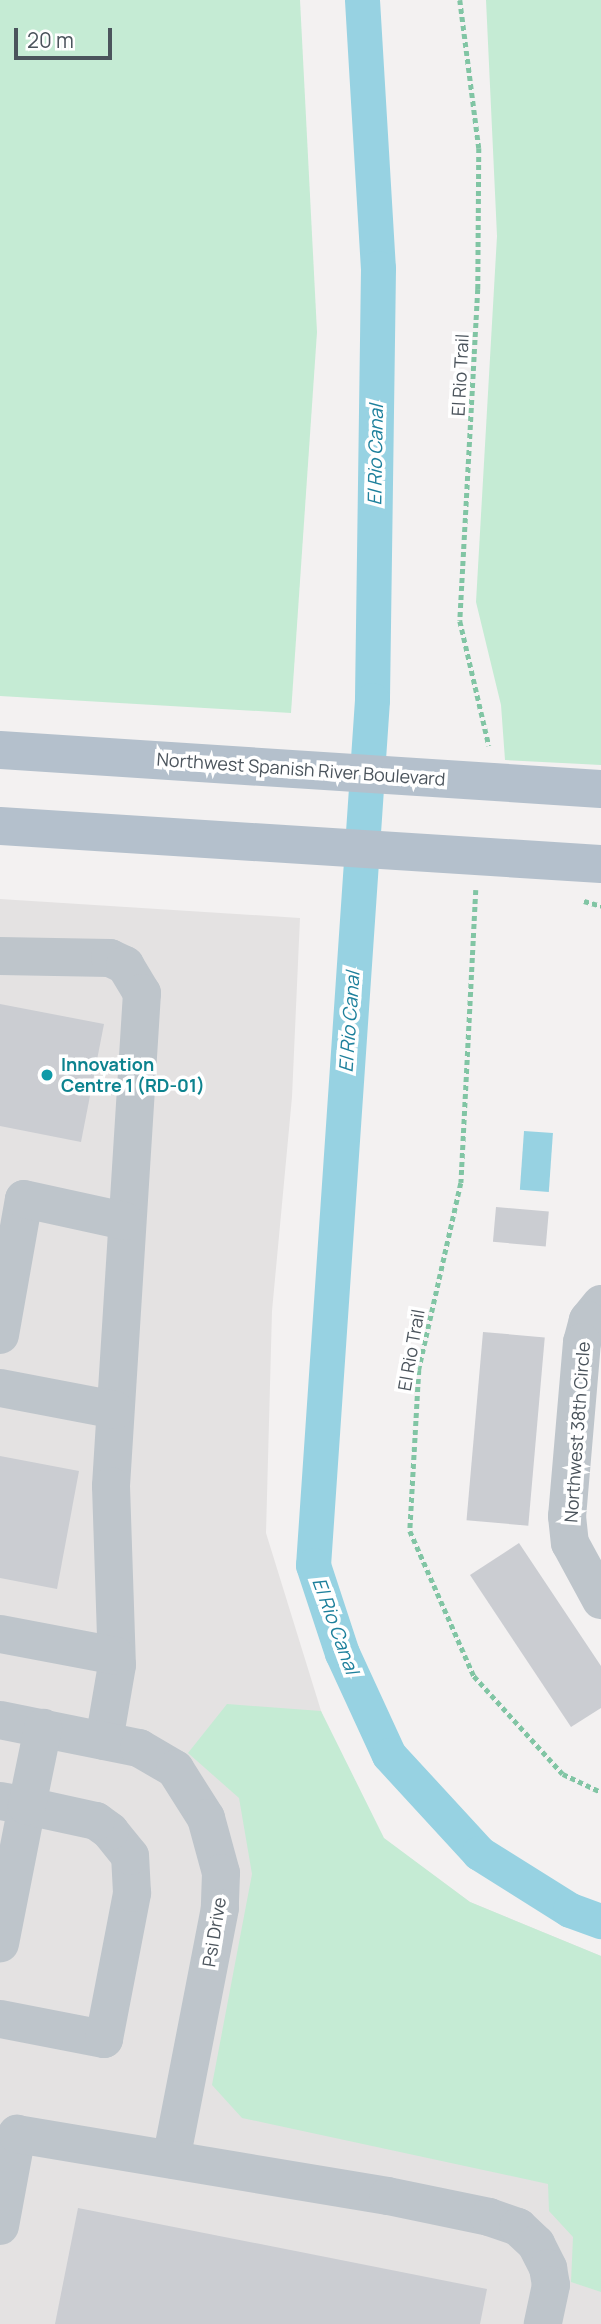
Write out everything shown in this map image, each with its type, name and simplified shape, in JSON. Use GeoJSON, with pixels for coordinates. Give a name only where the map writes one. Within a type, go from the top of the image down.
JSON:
{"type":"FeatureCollection","features":[{"type":"Feature","properties":{"kind":"main road","name":"Northwest Spanish River Boulevard"},"geometry":{"type":"LineString","coordinates":[[0,750],[601,789]]}},
{"type":"Feature","properties":{"kind":"main road"},"geometry":{"type":"LineString","coordinates":[[0,826],[601,864]]}},
{"type":"Feature","properties":{"kind":"street"},"geometry":{"type":"LineString","coordinates":[[0,956],[110,958],[125,965],[137,978],[142,993],[125,1221],[111,1486],[116,1657],[104,1741]]}},
{"type":"Feature","properties":{"kind":"street"},"geometry":{"type":"LineString","coordinates":[[0,1335],[23,1199],[125,1221]]}},
{"type":"Feature","properties":{"kind":"street","name":"Northwest 38th Circle"},"geometry":{"type":"LineString","coordinates":[[601,1304],[588,1320],[582,1342],[567,1516],[570,1543],[601,1600]]}},
{"type":"Feature","properties":{"kind":"street"},"geometry":{"type":"LineString","coordinates":[[0,1388],[115,1410]]}},
{"type":"Feature","properties":{"kind":"street"},"geometry":{"type":"LineString","coordinates":[[0,1634],[116,1657]]}},
{"type":"Feature","properties":{"kind":"street","name":"Psi Drive"},"geometry":{"type":"LineString","coordinates":[[0,1720],[139,1748],[175,1769],[206,1818],[221,1873],[220,1908],[171,2159]]}},
{"type":"Feature","properties":{"kind":"street"},"geometry":{"type":"LineString","coordinates":[[0,1943],[13,1803],[43,1728]]}},
{"type":"Feature","properties":{"kind":"street"},"geometry":{"type":"LineString","coordinates":[[0,2019],[104,2039],[132,1893],[130,1856],[110,1831],[96,1821],[13,1803]]}},
{"type":"Feature","properties":{"kind":"street"},"geometry":{"type":"LineString","coordinates":[[0,2225],[17,2134],[401,2199],[489,2217],[518,2227],[536,2244],[548,2268],[551,2285],[543,2324]]}},
{"type":"Feature","properties":{"kind":"path","name":"El Rio Trail"},"geometry":{"type":"LineString","coordinates":[[460,0],[479,148],[478,289],[460,621],[489,749]]}},
{"type":"Feature","properties":{"kind":"path","name":"El Rio Trail"},"geometry":{"type":"LineString","coordinates":[[476,886],[461,1183],[419,1370],[410,1531],[474,1676],[563,1774],[601,1792]]}},
{"type":"Feature","properties":{"kind":"shaded area"},"geometry":{"type":"Polygon","coordinates":[[[0,899],[300,918],[292,1097],[272,1311],[266,1533],[322,1714],[383,1838],[470,1902],[601,1956],[601,2324],[0,2324],[0,899]]]}},
{"type":"Feature","properties":{"kind":"green space"},"geometry":{"type":"Polygon","coordinates":[[[0,0],[300,0],[317,332],[291,713],[0,696],[0,0]]]}},
{"type":"Feature","properties":{"kind":"green space"},"geometry":{"type":"Polygon","coordinates":[[[486,0],[601,0],[601,765],[505,760],[501,705],[476,602],[497,236],[486,0]]]}},
{"type":"Feature","properties":{"kind":"green space"},"geometry":{"type":"Polygon","coordinates":[[[227,1704],[321,1711],[384,1838],[470,1902],[601,1956],[601,2292],[571,2282],[573,2237],[549,2211],[548,2184],[242,2118],[212,2085],[252,1874],[239,1798],[188,1753],[227,1704]]]}},
{"type":"Feature","properties":{"kind":"water"},"geometry":{"type":"Polygon","coordinates":[[[524,1131],[553,1133],[549,1192],[520,1190],[524,1131]]]}},
{"type":"Feature","properties":{"kind":"building","name":"Innovation Centre 1 (RD-01)"},"geometry":{"type":"Polygon","coordinates":[[[0,1004],[104,1024],[81,1142],[0,1126],[0,1004]]]}},
{"type":"Feature","properties":{"kind":"building"},"geometry":{"type":"Polygon","coordinates":[[[496,1207],[549,1212],[546,1246],[493,1242],[496,1207]]]}},
{"type":"Feature","properties":{"kind":"building"},"geometry":{"type":"Polygon","coordinates":[[[483,1332],[545,1337],[528,1526],[467,1520],[483,1332]]]}},
{"type":"Feature","properties":{"kind":"building"},"geometry":{"type":"Polygon","coordinates":[[[0,1456],[79,1471],[57,1589],[0,1578],[0,1456]]]}},
{"type":"Feature","properties":{"kind":"building"},"geometry":{"type":"Polygon","coordinates":[[[519,1543],[601,1666],[601,1708],[571,1727],[470,1575],[519,1543]]]}},
{"type":"Feature","properties":{"kind":"building"},"geometry":{"type":"Polygon","coordinates":[[[78,2208],[487,2289],[480,2324],[55,2324],[78,2208]]]}},
{"type":"Feature","properties":{"kind":"waterway","name":"El Rio Canal"},"geometry":{"type":"LineString","coordinates":[[362,0],[378,268],[372,700],[313,1565],[342,1653],[389,1755],[479,1853],[570,1910],[601,1921]]}},
{"type":"Feature","properties":{"kind":"place","name":"Innovation Centre 1 (RD-01)"},"geometry":{"type":"Point","coordinates":[47,1075]}}]}
